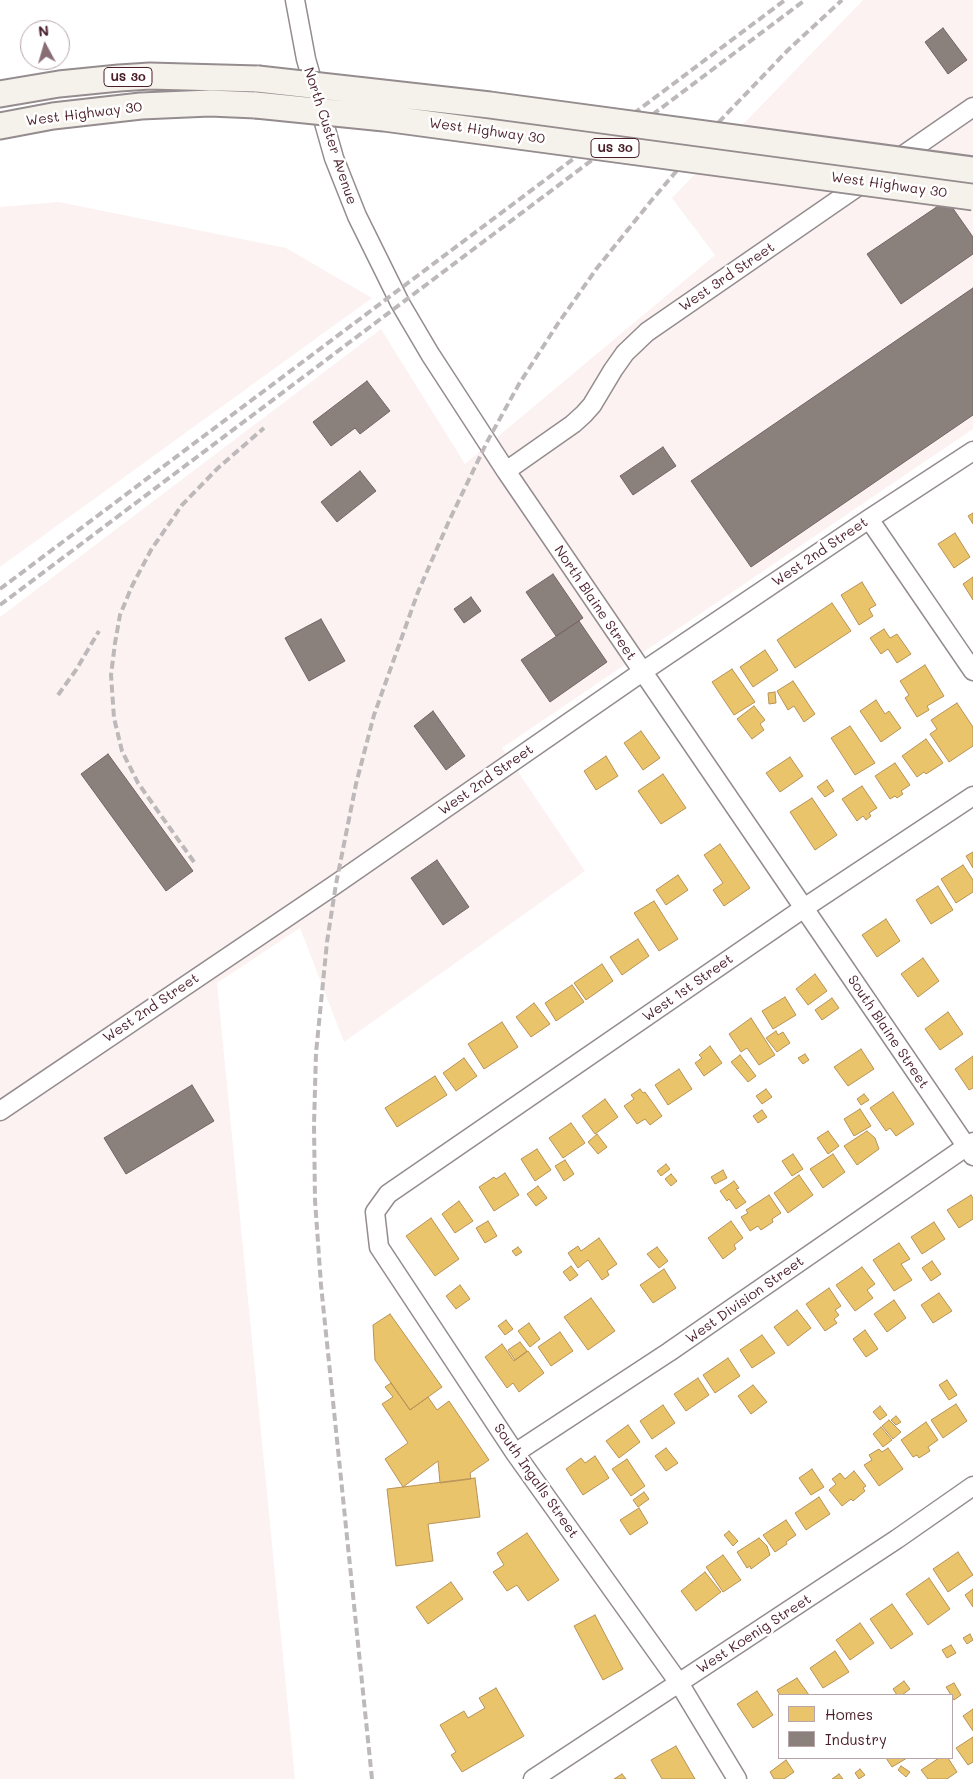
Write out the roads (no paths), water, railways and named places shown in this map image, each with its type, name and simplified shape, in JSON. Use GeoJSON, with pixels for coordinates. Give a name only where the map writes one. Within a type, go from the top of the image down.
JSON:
{"type":"FeatureCollection","features":[{"type":"Feature","properties":{"kind":"highway","name":"West Highway 30"},"geometry":{"type":"LineString","coordinates":[[0,94],[69,82],[119,78],[180,76],[258,79],[490,105],[973,170]]}},
{"type":"Feature","properties":{"kind":"highway","name":"West Highway 30"},"geometry":{"type":"LineString","coordinates":[[0,126],[53,116],[133,107],[210,104],[256,105],[384,118],[973,197]]}},
{"type":"Feature","properties":{"kind":"street","name":"North Custer Avenue"},"geometry":{"type":"LineString","coordinates":[[295,0],[306,59],[334,158],[357,216],[394,293]]}},
{"type":"Feature","properties":{"kind":"street","name":"West 3rd Street"},"geometry":{"type":"LineString","coordinates":[[506,471],[573,424],[584,414],[592,405],[625,354],[647,332],[973,107]]}},
{"type":"Feature","properties":{"kind":"street","name":"North Blaine Street"},"geometry":{"type":"LineString","coordinates":[[394,293],[430,354],[506,471],[804,908]]}},
{"type":"Feature","properties":{"kind":"street","name":"West 2nd Street"},"geometry":{"type":"LineString","coordinates":[[0,1110],[336,884],[642,672],[868,519],[973,451]]}},
{"type":"Feature","properties":{"kind":"street"},"geometry":{"type":"LineString","coordinates":[[868,519],[973,672]]}},
{"type":"Feature","properties":{"kind":"street","name":"West 1st Street"},"geometry":{"type":"LineString","coordinates":[[406,1182],[804,908],[973,796]]}},
{"type":"Feature","properties":{"kind":"street","name":"South Blaine Street"},"geometry":{"type":"LineString","coordinates":[[804,908],[971,1148]]}},
{"type":"Feature","properties":{"kind":"street","name":"West Division Street"},"geometry":{"type":"LineString","coordinates":[[515,1453],[669,1352],[971,1148]]}},
{"type":"Feature","properties":{"kind":"street","name":"South Ingalls Street"},"geometry":{"type":"LineString","coordinates":[[406,1182],[388,1194],[375,1212],[379,1247],[515,1453],[679,1683],[737,1779]]}},
{"type":"Feature","properties":{"kind":"street","name":"West Koenig Street"},"geometry":{"type":"LineString","coordinates":[[533,1779],[898,1539],[973,1486]]}},
{"type":"Feature","properties":{"kind":"railway"},"geometry":{"type":"LineString","coordinates":[[0,589],[785,0]]}},
{"type":"Feature","properties":{"kind":"railway"},"geometry":{"type":"LineString","coordinates":[[0,605],[805,0]]}},
{"type":"Feature","properties":{"kind":"railway"},"geometry":{"type":"LineString","coordinates":[[372,1779],[321,1285],[315,1200],[314,1125],[316,1053],[327,942],[336,884],[356,784],[374,715],[418,592],[449,521],[487,442],[519,384],[557,325],[597,268],[714,127],[788,50],[842,0]]}},
{"type":"Feature","properties":{"kind":"railway"},"geometry":{"type":"LineString","coordinates":[[194,862],[138,783],[122,751],[114,718],[111,675],[115,643],[120,615],[132,586],[151,550],[182,505],[218,468],[264,428]]}},
{"type":"Feature","properties":{"kind":"railway"},"geometry":{"type":"LineString","coordinates":[[58,695],[76,670],[99,631]]}}]}
